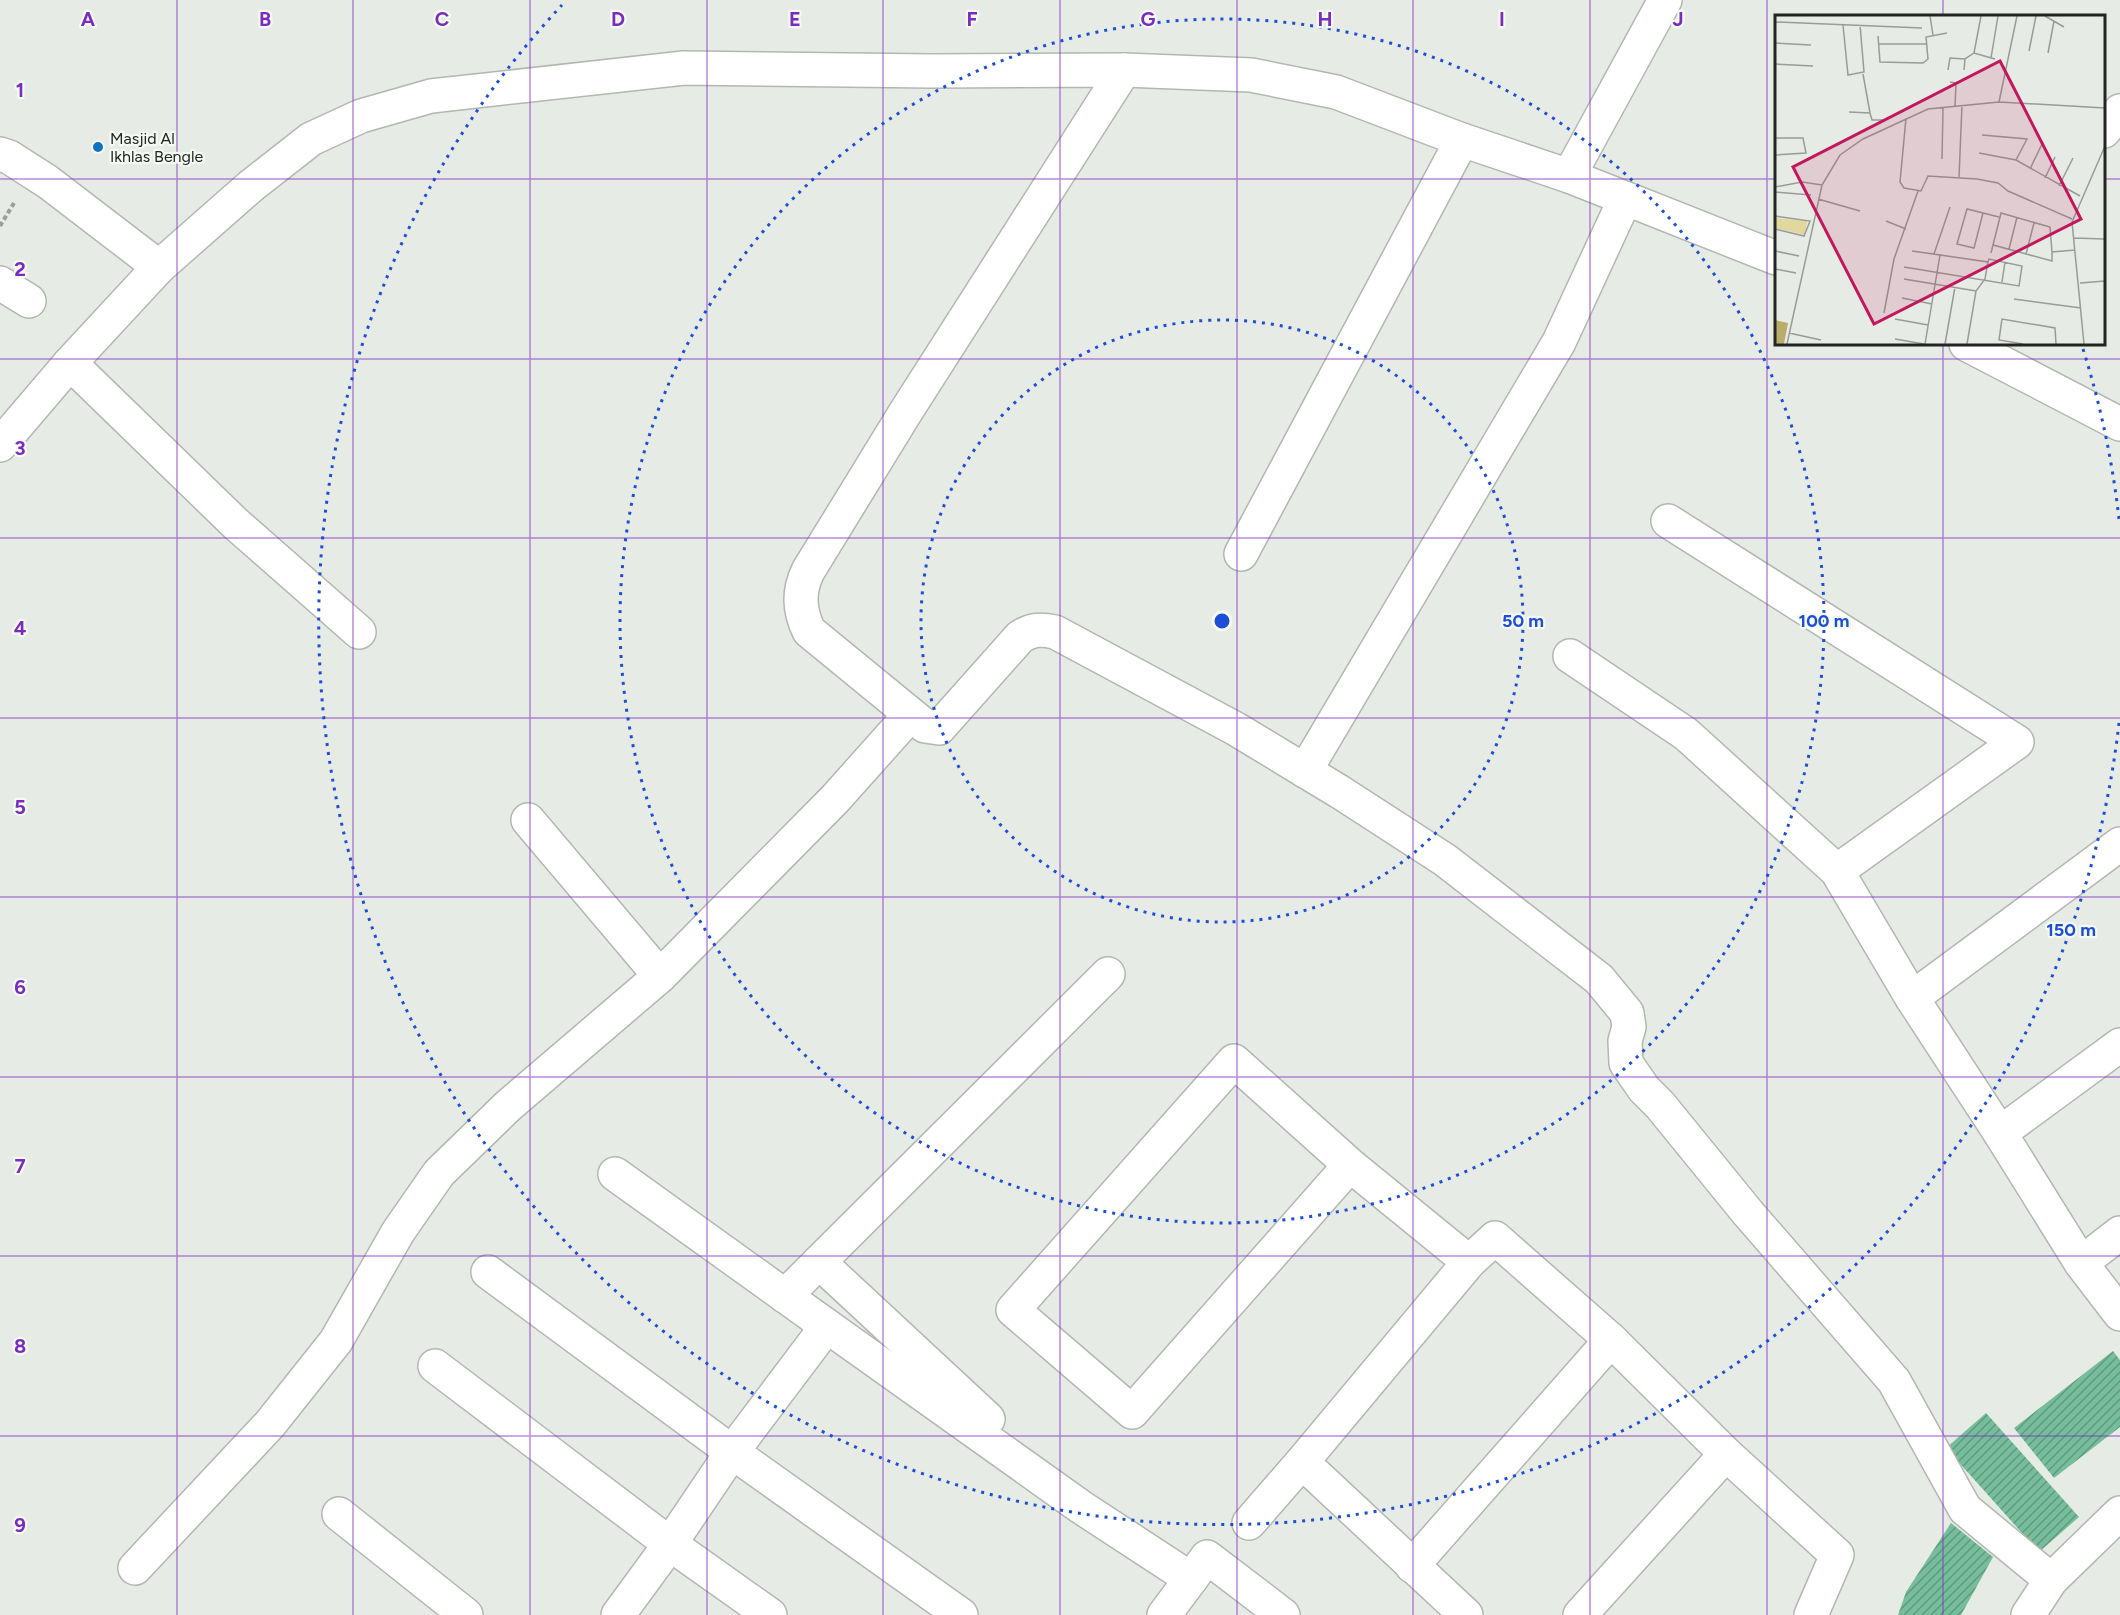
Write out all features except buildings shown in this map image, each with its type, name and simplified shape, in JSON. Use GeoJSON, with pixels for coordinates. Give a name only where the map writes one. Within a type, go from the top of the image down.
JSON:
{"type":"FeatureCollection","features":[{"type":"Feature","properties":{"kind":"street"},"geometry":{"type":"LineString","coordinates":[[1569,177],[1665,0]]}},
{"type":"Feature","properties":{"kind":"street"},"geometry":{"type":"LineString","coordinates":[[0,445],[70,363],[159,267],[251,186],[311,139],[361,116],[431,96],[684,68],[932,71],[1124,70],[1251,75],[1336,92],[1462,140],[1569,177],[1775,258]]}},
{"type":"Feature","properties":{"kind":"street"},"geometry":{"type":"LineString","coordinates":[[1124,70],[905,413],[808,571],[801,586],[802,616],[809,632],[910,715],[925,726],[939,728],[1020,637],[1029,631],[1042,629],[1067,639],[1236,729],[1445,860],[1599,980],[1627,1013],[1629,1027],[1625,1041],[1626,1063],[1644,1089],[1660,1105],[1748,1214],[1894,1381],[1965,1509],[2051,1580]]}},
{"type":"Feature","properties":{"kind":"street"},"geometry":{"type":"LineString","coordinates":[[2105,129],[2120,111]]}},
{"type":"Feature","properties":{"kind":"street"},"geometry":{"type":"LineString","coordinates":[[1241,554],[1462,140]]}},
{"type":"Feature","properties":{"kind":"street"},"geometry":{"type":"LineString","coordinates":[[0,154],[9,157],[48,182],[159,267]]}},
{"type":"Feature","properties":{"kind":"street"},"geometry":{"type":"LineString","coordinates":[[1305,771],[1558,342],[1625,199]]}},
{"type":"Feature","properties":{"kind":"street"},"geometry":{"type":"LineString","coordinates":[[0,283],[29,301]]}},
{"type":"Feature","properties":{"kind":"street"},"geometry":{"type":"LineString","coordinates":[[1968,345],[2120,424]]}},
{"type":"Feature","properties":{"kind":"street"},"geometry":{"type":"LineString","coordinates":[[70,363],[236,524],[359,632]]}},
{"type":"Feature","properties":{"kind":"street"},"geometry":{"type":"LineString","coordinates":[[1668,520],[2017,741],[1837,871]]}},
{"type":"Feature","properties":{"kind":"street"},"geometry":{"type":"LineString","coordinates":[[1570,656],[1686,734],[1837,871],[1912,998],[2081,1263],[2120,1314]]}},
{"type":"Feature","properties":{"kind":"street"},"geometry":{"type":"LineString","coordinates":[[135,1568],[270,1424],[336,1341],[398,1232],[439,1173],[508,1106],[660,976],[835,799],[910,715]]}},
{"type":"Feature","properties":{"kind":"street"},"geometry":{"type":"LineString","coordinates":[[528,820],[660,976]]}},
{"type":"Feature","properties":{"kind":"street"},"geometry":{"type":"LineString","coordinates":[[1912,998],[2120,844]]}},
{"type":"Feature","properties":{"kind":"street"},"geometry":{"type":"LineString","coordinates":[[784,1296],[1108,974]]}},
{"type":"Feature","properties":{"kind":"street"},"geometry":{"type":"LineString","coordinates":[[2000,1133],[2120,1045]]}},
{"type":"Feature","properties":{"kind":"street"},"geometry":{"type":"LineString","coordinates":[[1350,1165],[1132,1412],[1013,1310],[1234,1061],[1350,1165],[1469,1262]]}},
{"type":"Feature","properties":{"kind":"street"},"geometry":{"type":"LineString","coordinates":[[615,1174],[1081,1507],[1191,1580]]}},
{"type":"Feature","properties":{"kind":"street"},"geometry":{"type":"LineString","coordinates":[[2081,1263],[2120,1233]]}},
{"type":"Feature","properties":{"kind":"street"},"geometry":{"type":"LineString","coordinates":[[1249,1523],[1469,1262],[1495,1238],[1611,1340],[1726,1454],[1837,1555],[1811,1615]]}},
{"type":"Feature","properties":{"kind":"street"},"geometry":{"type":"LineString","coordinates":[[819,1262],[1081,1507]]}},
{"type":"Feature","properties":{"kind":"street"},"geometry":{"type":"LineString","coordinates":[[488,1272],[732,1452],[961,1615]]}},
{"type":"Feature","properties":{"kind":"street"},"geometry":{"type":"LineString","coordinates":[[618,1615],[670,1544],[732,1452],[827,1326]]}},
{"type":"Feature","properties":{"kind":"street"},"geometry":{"type":"LineString","coordinates":[[1413,1566],[1611,1340]]}},
{"type":"Feature","properties":{"kind":"street"},"geometry":{"type":"LineString","coordinates":[[435,1366],[670,1544],[770,1615]]}},
{"type":"Feature","properties":{"kind":"street"},"geometry":{"type":"LineString","coordinates":[[1580,1615],[1726,1454]]}},
{"type":"Feature","properties":{"kind":"street"},"geometry":{"type":"LineString","coordinates":[[1302,1462],[1466,1615]]}},
{"type":"Feature","properties":{"kind":"street"},"geometry":{"type":"LineString","coordinates":[[2028,1615],[2051,1580],[2120,1513]]}},
{"type":"Feature","properties":{"kind":"street"},"geometry":{"type":"LineString","coordinates":[[339,1514],[466,1615]]}},
{"type":"Feature","properties":{"kind":"street"},"geometry":{"type":"LineString","coordinates":[[1164,1615],[1207,1557],[1283,1615]]}},
{"type":"Feature","properties":{"kind":"place","name":"Masjid Al Ikhlas Bengle"},"geometry":{"type":"Point","coordinates":[98,147]}}]}
